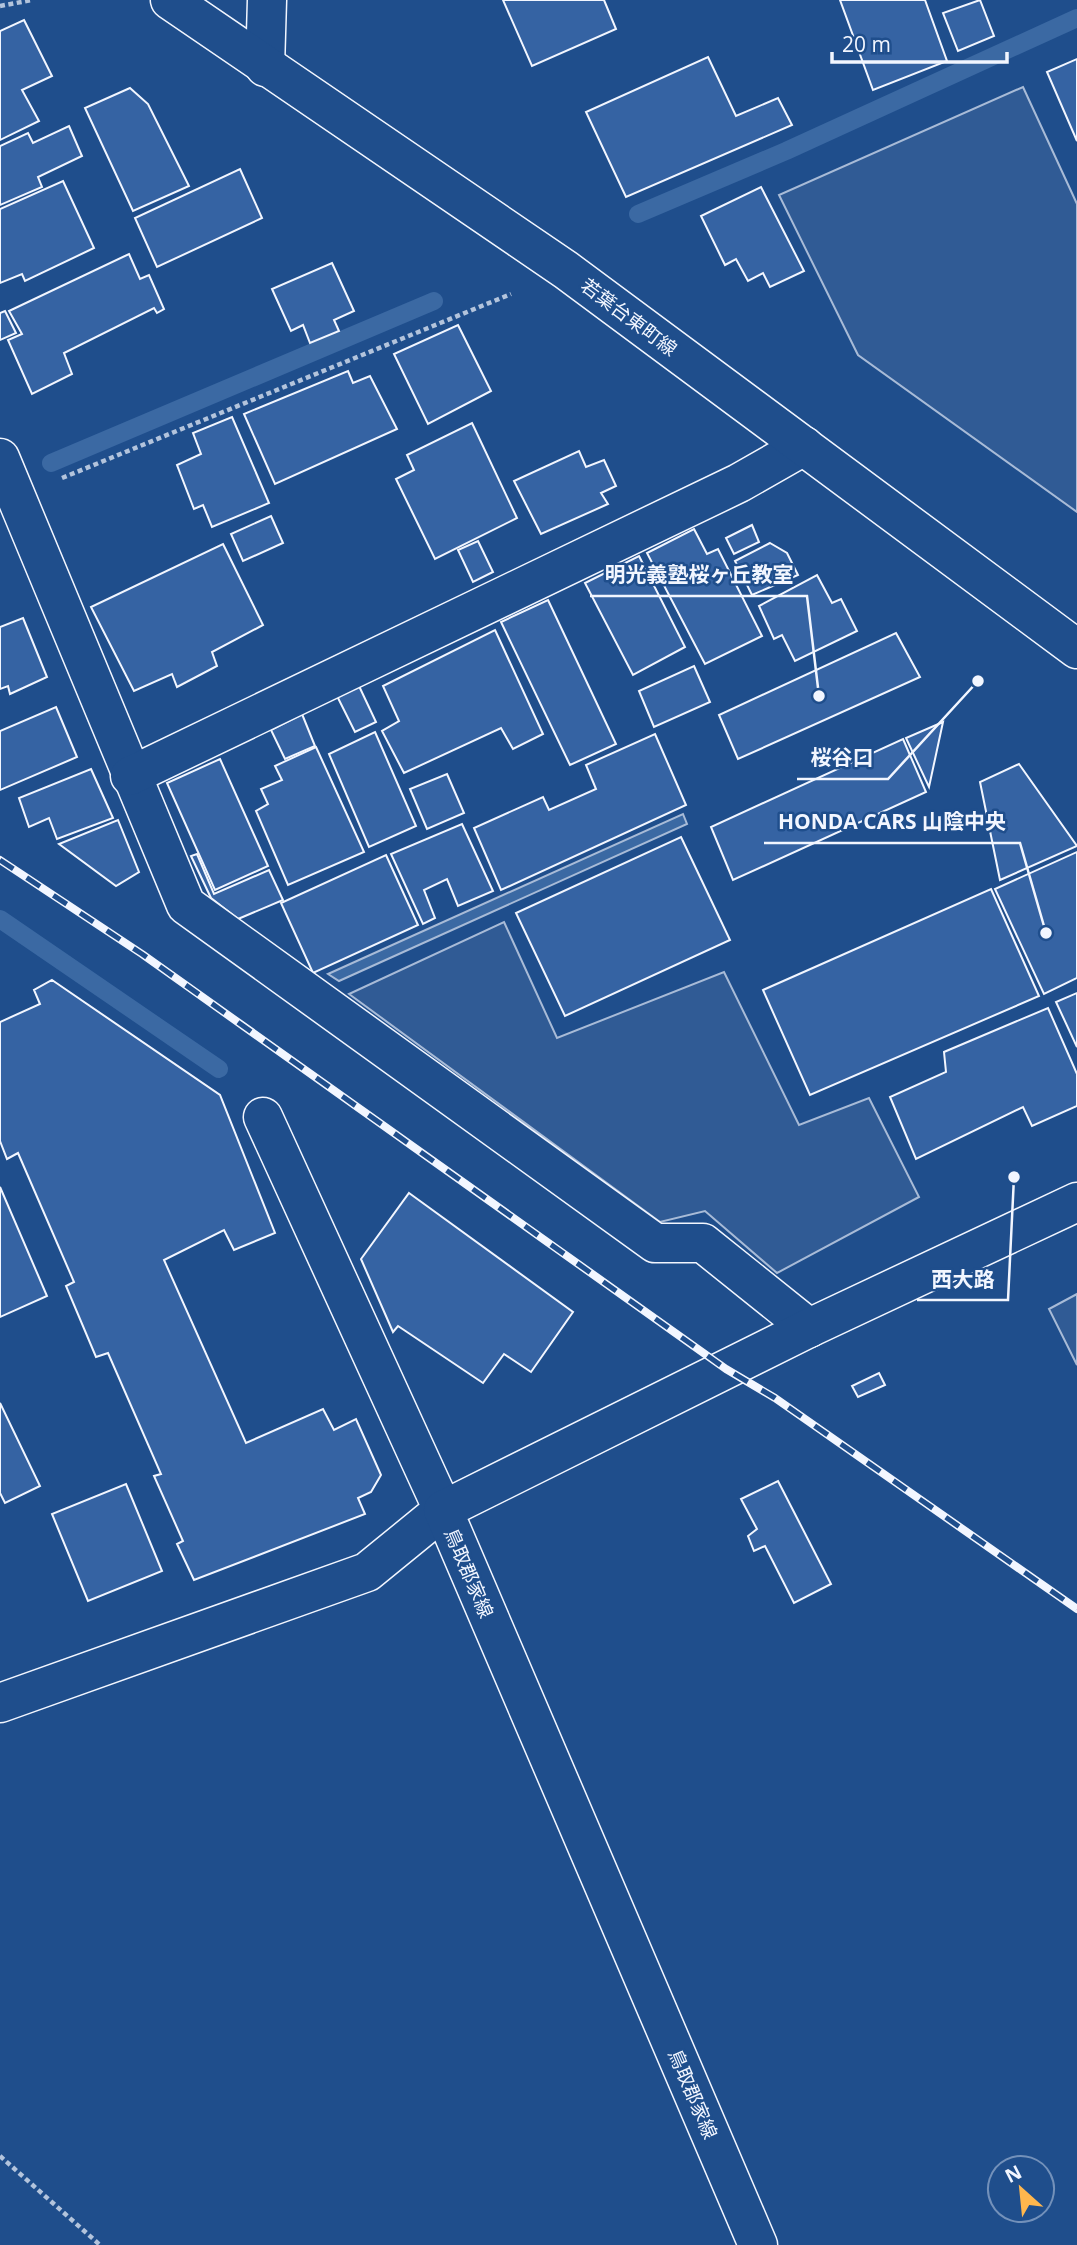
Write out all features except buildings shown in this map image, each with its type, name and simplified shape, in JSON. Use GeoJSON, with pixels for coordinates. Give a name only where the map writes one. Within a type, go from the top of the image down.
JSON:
{"type":"FeatureCollection","features":[{"type":"Feature","properties":{"kind":"street","name":"若葉台東町線"},"geometry":{"type":"LineString","coordinates":[[170,0],[566,270],[1077,649]]}},
{"type":"Feature","properties":{"kind":"street"},"geometry":{"type":"LineString","coordinates":[[265,67],[267,0]]}},
{"type":"Feature","properties":{"kind":"street"},"geometry":{"type":"LineString","coordinates":[[130,776],[739,483],[803,446]]}},
{"type":"Feature","properties":{"kind":"street"},"geometry":{"type":"LineString","coordinates":[[0,458],[130,776],[186,905],[655,1243],[703,1243],[809,1328]]}},
{"type":"Feature","properties":{"kind":"street"},"geometry":{"type":"LineString","coordinates":[[0,1703],[367,1572],[443,1510],[263,1117]]}},
{"type":"Feature","properties":{"kind":"street","name":"鳥取郡家線"},"geometry":{"type":"LineString","coordinates":[[758,2245],[443,1510],[809,1328],[1077,1202]]}},
{"type":"Feature","properties":{"kind":"path"},"geometry":{"type":"LineString","coordinates":[[0,6],[32,0]]}},
{"type":"Feature","properties":{"kind":"path"},"geometry":{"type":"LineString","coordinates":[[16,497],[462,316],[566,270]]}},
{"type":"Feature","properties":{"kind":"path"},"geometry":{"type":"LineString","coordinates":[[0,2156],[100,2245]]}},
{"type":"Feature","properties":{"kind":"shaded area"},"geometry":{"type":"Polygon","coordinates":[[[1023,87],[1077,204],[1077,512],[858,355],[779,195],[1023,87]]]}},
{"type":"Feature","properties":{"kind":"shaded area"},"geometry":{"type":"Polygon","coordinates":[[[683,814],[687,824],[339,981],[328,974],[683,814]]]}},
{"type":"Feature","properties":{"kind":"shaded area"},"geometry":{"type":"Polygon","coordinates":[[[504,922],[557,1038],[724,972],[799,1125],[869,1098],[919,1197],[777,1273],[705,1211],[660,1222],[349,994],[504,922]]]}},
{"type":"Feature","properties":{"kind":"shaded area"},"geometry":{"type":"Polygon","coordinates":[[[1077,1294],[1077,1365],[1049,1309],[1077,1294]]]}},
{"type":"Feature","properties":{"kind":"waterway"},"geometry":{"type":"LineString","coordinates":[[638,214],[786,151],[1077,18]]}},
{"type":"Feature","properties":{"kind":"waterway"},"geometry":{"type":"LineString","coordinates":[[51,463],[434,301]]}},
{"type":"Feature","properties":{"kind":"waterway"},"geometry":{"type":"LineString","coordinates":[[0,919],[219,1069]]}},
{"type":"Feature","properties":{"kind":"railway"},"geometry":{"type":"LineString","coordinates":[[0,860],[142,954],[726,1369],[775,1398],[1077,1609]]}},
{"type":"Feature","properties":{"kind":"place","name":"桜谷口"},"geometry":{"type":"Point","coordinates":[978,681]}},
{"type":"Feature","properties":{"kind":"place","name":"明光義塾桜ヶ丘教室"},"geometry":{"type":"Point","coordinates":[819,696]}},
{"type":"Feature","properties":{"kind":"place","name":"HONDA CARS 山陰中央"},"geometry":{"type":"Point","coordinates":[1046,933]}},
{"type":"Feature","properties":{"kind":"place","name":"西大路"},"geometry":{"type":"Point","coordinates":[1014,1177]}}]}
